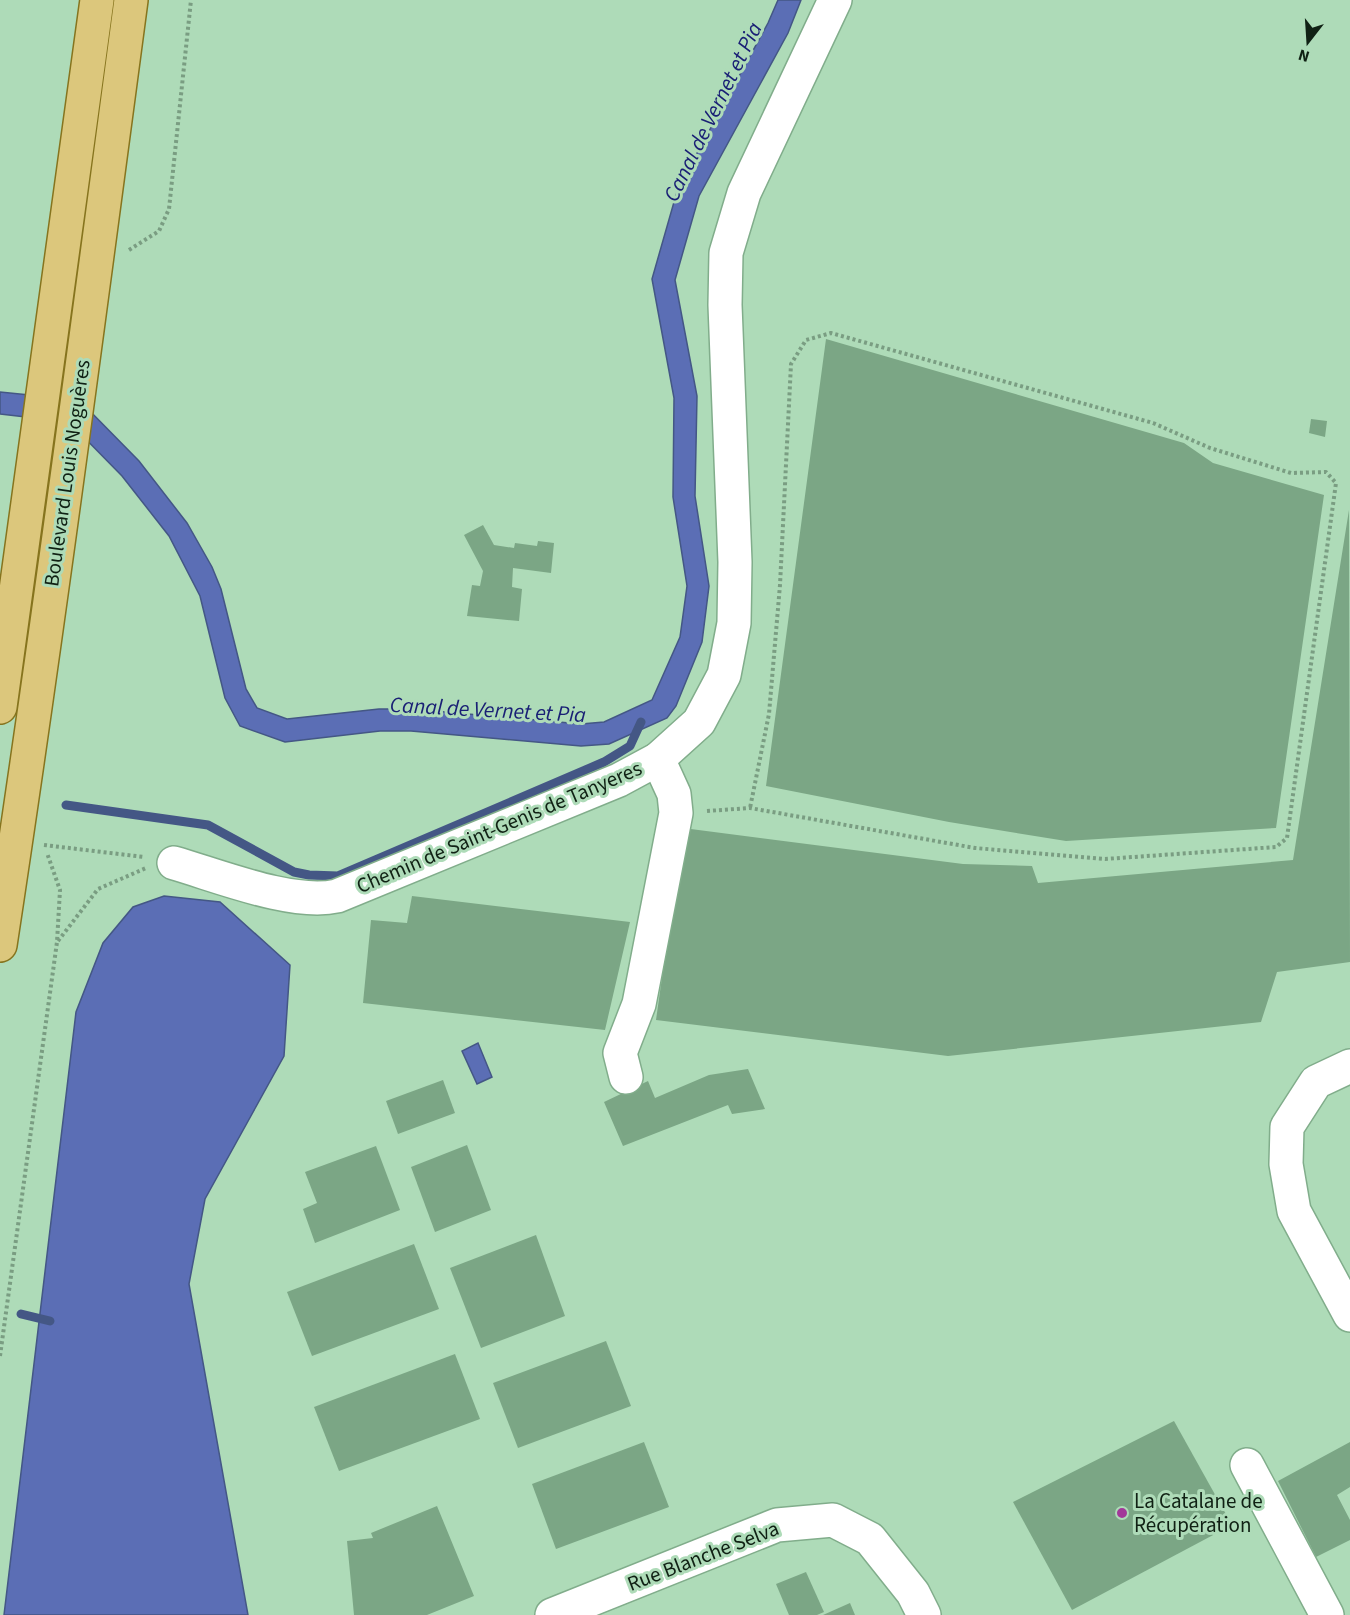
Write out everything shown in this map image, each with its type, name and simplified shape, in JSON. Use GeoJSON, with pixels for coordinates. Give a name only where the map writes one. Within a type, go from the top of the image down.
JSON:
{"type":"FeatureCollection","features":[{"type":"Feature","properties":{"kind":"main road","name":"Boulevard Louis Noguères"},"geometry":{"type":"LineString","coordinates":[[0,707],[97,0]]}},
{"type":"Feature","properties":{"kind":"main road","name":"Boulevard Louis Noguères"},"geometry":{"type":"LineString","coordinates":[[0,945],[42,668],[69,446],[81,374],[131,0]]}},
{"type":"Feature","properties":{"kind":"street","name":"Chemin de Saint-Genis de Tanyeres"},"geometry":{"type":"LineString","coordinates":[[170,862],[297,898],[319,900],[337,896],[619,780],[658,759],[699,722],[724,675],[734,623],[735,562],[725,305],[726,253],[744,193],[835,0]]}},
{"type":"Feature","properties":{"kind":"street"},"geometry":{"type":"LineString","coordinates":[[626,1077],[620,1053],[639,1004],[676,813],[674,794],[658,759]]}},
{"type":"Feature","properties":{"kind":"street"},"geometry":{"type":"LineString","coordinates":[[1350,1066],[1316,1082],[1287,1128],[1286,1164],[1294,1211],[1350,1315]]}},
{"type":"Feature","properties":{"kind":"street"},"geometry":{"type":"LineString","coordinates":[[1247,1465],[1327,1615]]}},
{"type":"Feature","properties":{"kind":"street","name":"Rue Blanche Selva"},"geometry":{"type":"LineString","coordinates":[[552,1615],[777,1525],[832,1520],[870,1539],[913,1593],[924,1615]]}},
{"type":"Feature","properties":{"kind":"path"},"geometry":{"type":"LineString","coordinates":[[125,258],[129,250],[159,231],[169,209],[191,0]]}},
{"type":"Feature","properties":{"kind":"path"},"geometry":{"type":"LineString","coordinates":[[676,813],[750,808],[975,848],[1105,859],[1276,847],[1287,838],[1336,483],[1326,472],[1291,473],[1210,448],[1153,423],[831,333],[806,340],[790,364],[780,585],[769,714],[750,808]]}},
{"type":"Feature","properties":{"kind":"path"},"geometry":{"type":"LineString","coordinates":[[0,1356],[57,942],[60,890],[44,845],[45,835]]}},
{"type":"Feature","properties":{"kind":"path"},"geometry":{"type":"LineString","coordinates":[[44,845],[170,862]]}},
{"type":"Feature","properties":{"kind":"path"},"geometry":{"type":"LineString","coordinates":[[57,942],[98,889],[170,862]]}},
{"type":"Feature","properties":{"kind":"water"},"geometry":{"type":"Polygon","coordinates":[[[778,0],[801,0],[788,33],[699,196],[675,280],[697,396],[695,496],[709,586],[702,642],[676,706],[667,718],[609,744],[581,746],[411,731],[380,731],[285,742],[240,726],[225,698],[200,596],[169,536],[122,476],[69,422],[0,414],[0,392],[79,400],[139,461],[187,523],[212,567],[221,589],[246,689],[257,708],[287,719],[379,709],[412,709],[581,724],[604,722],[652,700],[680,637],[687,586],[673,497],[674,398],[652,279],[678,188],[768,23],[778,0]]]}},
{"type":"Feature","properties":{"kind":"water"},"geometry":{"type":"Polygon","coordinates":[[[164,896],[220,902],[290,965],[284,1056],[205,1199],[189,1284],[248,1615],[4,1615],[76,1012],[103,943],[133,907],[164,896]]]}},
{"type":"Feature","properties":{"kind":"water"},"geometry":{"type":"Polygon","coordinates":[[[478,1043],[492,1077],[477,1084],[462,1051],[478,1043]]]}},
{"type":"Feature","properties":{"kind":"building"},"geometry":{"type":"Polygon","coordinates":[[[826,339],[1184,443],[1213,463],[1324,495],[1276,828],[1066,841],[949,822],[766,786],[826,339]]]}},
{"type":"Feature","properties":{"kind":"building"},"geometry":{"type":"Polygon","coordinates":[[[1311,419],[1327,421],[1325,437],[1309,433],[1311,419]]]}},
{"type":"Feature","properties":{"kind":"building"},"geometry":{"type":"Polygon","coordinates":[[[1349,510],[1350,962],[1277,972],[1261,1022],[948,1056],[656,1020],[683,828],[963,864],[1032,866],[1038,883],[1293,860],[1349,510]]]}},
{"type":"Feature","properties":{"kind":"building"},"geometry":{"type":"Polygon","coordinates":[[[483,525],[494,545],[514,548],[515,543],[537,546],[538,541],[554,543],[551,573],[513,568],[512,587],[522,589],[519,621],[467,616],[472,585],[480,586],[483,571],[464,535],[483,525]]]}},
{"type":"Feature","properties":{"kind":"building"},"geometry":{"type":"Polygon","coordinates":[[[412,896],[630,922],[605,1030],[363,1003],[371,920],[407,923],[412,896]]]}},
{"type":"Feature","properties":{"kind":"building"},"geometry":{"type":"Polygon","coordinates":[[[748,1069],[765,1109],[732,1114],[728,1105],[623,1146],[604,1102],[648,1081],[655,1098],[709,1075],[748,1069]]]}},
{"type":"Feature","properties":{"kind":"building"},"geometry":{"type":"Polygon","coordinates":[[[443,1080],[455,1113],[398,1134],[386,1101],[443,1080]]]}},
{"type":"Feature","properties":{"kind":"building"},"geometry":{"type":"Polygon","coordinates":[[[467,1145],[491,1210],[435,1232],[411,1167],[467,1145]]]}},
{"type":"Feature","properties":{"kind":"building"},"geometry":{"type":"Polygon","coordinates":[[[376,1146],[400,1210],[315,1243],[303,1209],[317,1203],[305,1172],[376,1146]]]}},
{"type":"Feature","properties":{"kind":"building"},"geometry":{"type":"Polygon","coordinates":[[[536,1235],[565,1316],[481,1348],[450,1268],[536,1235]]]}},
{"type":"Feature","properties":{"kind":"building"},"geometry":{"type":"Polygon","coordinates":[[[414,1244],[439,1309],[312,1356],[287,1292],[414,1244]]]}},
{"type":"Feature","properties":{"kind":"building"},"geometry":{"type":"Polygon","coordinates":[[[606,1341],[631,1406],[518,1448],[493,1383],[606,1341]]]}},
{"type":"Feature","properties":{"kind":"building"},"geometry":{"type":"Polygon","coordinates":[[[455,1354],[480,1419],[339,1471],[314,1407],[455,1354]]]}},
{"type":"Feature","properties":{"kind":"building","name":"La Catalane de Récupération"},"geometry":{"type":"Polygon","coordinates":[[[1174,1421],[1232,1525],[1072,1610],[1013,1502],[1174,1421]]]}},
{"type":"Feature","properties":{"kind":"building"},"geometry":{"type":"Polygon","coordinates":[[[644,1442],[669,1507],[556,1549],[532,1484],[644,1442]]]}},
{"type":"Feature","properties":{"kind":"building"},"geometry":{"type":"Polygon","coordinates":[[[1350,1442],[1350,1487],[1337,1495],[1350,1520],[1350,1540],[1316,1557],[1278,1481],[1350,1442]]]}},
{"type":"Feature","properties":{"kind":"building"},"geometry":{"type":"Polygon","coordinates":[[[437,1506],[474,1596],[427,1615],[354,1615],[347,1541],[373,1538],[371,1533],[437,1506]]]}},
{"type":"Feature","properties":{"kind":"building"},"geometry":{"type":"Polygon","coordinates":[[[806,1572],[824,1612],[817,1615],[789,1615],[776,1584],[806,1572]]]}},
{"type":"Feature","properties":{"kind":"building"},"geometry":{"type":"Polygon","coordinates":[[[850,1603],[855,1615],[823,1615],[850,1603]]]}},
{"type":"Feature","properties":{"kind":"waterway"},"geometry":{"type":"LineString","coordinates":[[66,805],[208,825],[294,872],[338,876],[604,762],[630,746],[641,722]]}},
{"type":"Feature","properties":{"kind":"waterway"},"geometry":{"type":"LineString","coordinates":[[21,1314],[50,1321]]}},
{"type":"Feature","properties":{"kind":"place","name":"La Catalane de Récupération"},"geometry":{"type":"Point","coordinates":[1122,1513]}},
{"type":"Feature","properties":{"kind":"water label","name":"Canal de Vernet et Pia"},"geometry":{"type":"Point","coordinates":[713,112]}},
{"type":"Feature","properties":{"kind":"water label","name":"Canal de Vernet et Pia"},"geometry":{"type":"Point","coordinates":[488,710]}}]}
